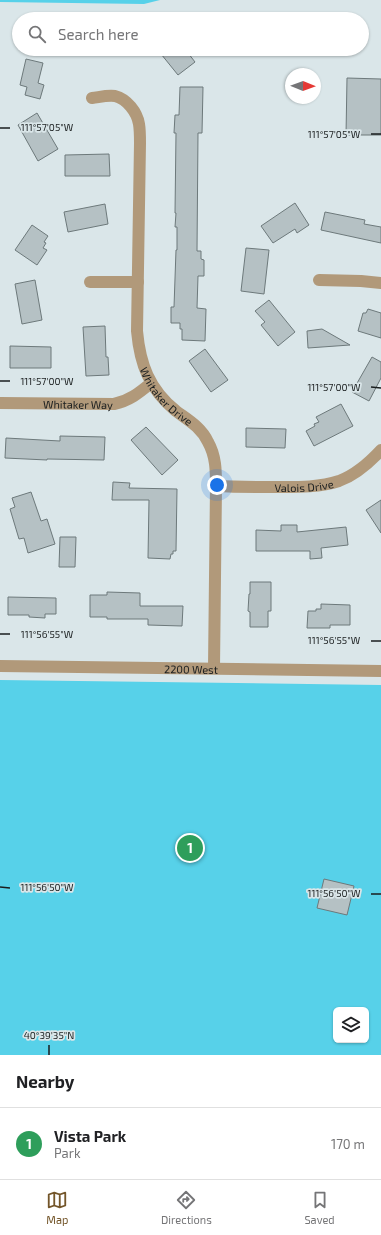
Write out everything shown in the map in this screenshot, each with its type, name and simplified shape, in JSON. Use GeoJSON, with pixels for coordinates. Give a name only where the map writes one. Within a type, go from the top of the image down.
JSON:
{"type":"FeatureCollection","features":[{"type":"Feature","properties":{"kind":"street","name":"Whitaker Drive"},"geometry":{"type":"LineString","coordinates":[[92,98],[114,96],[122,99],[128,104],[139,122],[138,345],[145,371],[151,384],[162,399],[201,431],[213,452],[216,486],[214,668]]}},
{"type":"Feature","properties":{"kind":"street"},"geometry":{"type":"LineString","coordinates":[[319,280],[381,283]]}},
{"type":"Feature","properties":{"kind":"street"},"geometry":{"type":"LineString","coordinates":[[90,282],[138,282]]}},
{"type":"Feature","properties":{"kind":"street","name":"Whitaker Way"},"geometry":{"type":"LineString","coordinates":[[0,403],[114,404],[126,401],[151,384]]}},
{"type":"Feature","properties":{"kind":"street","name":"Valois Drive"},"geometry":{"type":"LineString","coordinates":[[216,486],[290,487],[324,485],[340,481],[356,472],[371,461],[381,450]]}},
{"type":"Feature","properties":{"kind":"street","name":"2200 West"},"geometry":{"type":"LineString","coordinates":[[0,666],[381,671]]}},
{"type":"Feature","properties":{"kind":"shaded area"},"geometry":{"type":"Polygon","coordinates":[[[0,0],[160,0],[144,4],[0,2],[0,0]]]}},
{"type":"Feature","properties":{"kind":"shaded area"},"geometry":{"type":"Polygon","coordinates":[[[0,680],[381,685],[381,1055],[0,1055],[0,680]]]}},
{"type":"Feature","properties":{"kind":"building"},"geometry":{"type":"Polygon","coordinates":[[[163,56],[190,56],[195,62],[178,75],[163,56]]]}},
{"type":"Feature","properties":{"kind":"building"},"geometry":{"type":"Polygon","coordinates":[[[26,59],[43,63],[38,83],[44,85],[40,99],[25,95],[27,87],[20,85],[26,59]]]}},
{"type":"Feature","properties":{"kind":"building"},"geometry":{"type":"Polygon","coordinates":[[[347,78],[381,79],[381,135],[346,135],[347,78]]]}},
{"type":"Feature","properties":{"kind":"building"},"geometry":{"type":"Polygon","coordinates":[[[180,87],[203,87],[202,133],[198,133],[197,251],[201,251],[201,259],[204,260],[204,276],[198,276],[197,308],[206,309],[205,341],[182,340],[182,329],[180,329],[180,323],[171,323],[171,307],[174,307],[177,250],[177,227],[175,227],[176,133],[174,133],[175,115],[179,115],[180,87]]]}},
{"type":"Feature","properties":{"kind":"building"},"geometry":{"type":"Polygon","coordinates":[[[37,113],[58,149],[38,161],[18,125],[37,113]]]}},
{"type":"Feature","properties":{"kind":"building"},"geometry":{"type":"Polygon","coordinates":[[[109,154],[110,176],[65,176],[65,155],[109,154]]]}},
{"type":"Feature","properties":{"kind":"building"},"geometry":{"type":"Polygon","coordinates":[[[295,203],[309,225],[297,233],[295,229],[273,243],[261,226],[295,203]]]}},
{"type":"Feature","properties":{"kind":"building"},"geometry":{"type":"Polygon","coordinates":[[[105,204],[108,224],[68,232],[64,212],[105,204]]]}},
{"type":"Feature","properties":{"kind":"building"},"geometry":{"type":"Polygon","coordinates":[[[325,212],[365,220],[364,224],[381,227],[381,243],[321,230],[325,212]]]}},
{"type":"Feature","properties":{"kind":"building"},"geometry":{"type":"Polygon","coordinates":[[[32,225],[48,236],[44,242],[46,243],[43,248],[47,250],[37,265],[15,250],[32,225]]]}},
{"type":"Feature","properties":{"kind":"building"},"geometry":{"type":"Polygon","coordinates":[[[246,248],[269,250],[264,294],[241,291],[246,248]]]}},
{"type":"Feature","properties":{"kind":"building"},"geometry":{"type":"Polygon","coordinates":[[[35,280],[42,320],[22,324],[15,284],[35,280]]]}},
{"type":"Feature","properties":{"kind":"building"},"geometry":{"type":"Polygon","coordinates":[[[269,300],[295,332],[278,346],[261,325],[265,322],[255,311],[269,300]]]}},
{"type":"Feature","properties":{"kind":"building"},"geometry":{"type":"Polygon","coordinates":[[[368,309],[381,313],[381,338],[358,331],[363,313],[366,313],[368,309]]]}},
{"type":"Feature","properties":{"kind":"building"},"geometry":{"type":"Polygon","coordinates":[[[105,326],[106,357],[108,357],[109,375],[86,376],[83,327],[105,326]]]}},
{"type":"Feature","properties":{"kind":"building"},"geometry":{"type":"Polygon","coordinates":[[[322,329],[350,345],[308,348],[307,331],[322,329]]]}},
{"type":"Feature","properties":{"kind":"building"},"geometry":{"type":"Polygon","coordinates":[[[10,346],[51,347],[51,368],[10,368],[10,346]]]}},
{"type":"Feature","properties":{"kind":"building"},"geometry":{"type":"Polygon","coordinates":[[[205,349],[228,380],[211,392],[189,361],[205,349]]]}},
{"type":"Feature","properties":{"kind":"building"},"geometry":{"type":"Polygon","coordinates":[[[372,357],[381,362],[381,378],[369,401],[352,392],[372,357]]]}},
{"type":"Feature","properties":{"kind":"building"},"geometry":{"type":"Polygon","coordinates":[[[341,404],[353,426],[314,446],[306,431],[315,426],[314,424],[319,422],[316,417],[341,404]]]}},
{"type":"Feature","properties":{"kind":"building"},"geometry":{"type":"Polygon","coordinates":[[[146,427],[178,460],[162,475],[131,440],[146,427]]]}},
{"type":"Feature","properties":{"kind":"building"},"geometry":{"type":"Polygon","coordinates":[[[246,428],[286,429],[285,448],[246,447],[246,428]]]}},
{"type":"Feature","properties":{"kind":"building"},"geometry":{"type":"Polygon","coordinates":[[[60,436],[105,437],[104,460],[5,458],[6,438],[60,441],[60,436]]]}},
{"type":"Feature","properties":{"kind":"building"},"geometry":{"type":"Polygon","coordinates":[[[113,482],[130,483],[129,488],[177,489],[176,551],[173,551],[170,559],[148,558],[149,500],[112,500],[113,482]]]}},
{"type":"Feature","properties":{"kind":"building"},"geometry":{"type":"Polygon","coordinates":[[[31,492],[41,521],[47,519],[55,544],[28,553],[24,538],[19,539],[10,509],[15,507],[12,498],[31,492]]]}},
{"type":"Feature","properties":{"kind":"building"},"geometry":{"type":"Polygon","coordinates":[[[381,500],[381,533],[366,510],[381,500]]]}},
{"type":"Feature","properties":{"kind":"building"},"geometry":{"type":"Polygon","coordinates":[[[281,525],[297,525],[297,532],[346,527],[348,545],[321,548],[322,558],[310,559],[310,551],[256,551],[256,530],[281,531],[281,525]]]}},
{"type":"Feature","properties":{"kind":"building"},"geometry":{"type":"Polygon","coordinates":[[[60,537],[76,537],[75,567],[59,567],[60,537]]]}},
{"type":"Feature","properties":{"kind":"building"},"geometry":{"type":"Polygon","coordinates":[[[250,582],[271,582],[271,611],[268,611],[268,627],[250,627],[250,612],[248,611],[250,582]]]}},
{"type":"Feature","properties":{"kind":"building"},"geometry":{"type":"Polygon","coordinates":[[[107,592],[140,593],[140,606],[183,606],[182,626],[148,625],[148,619],[107,619],[107,617],[90,617],[90,595],[107,595],[107,592]]]}},
{"type":"Feature","properties":{"kind":"building"},"geometry":{"type":"Polygon","coordinates":[[[8,597],[56,598],[56,614],[45,614],[45,618],[29,617],[29,615],[8,615],[8,597]]]}},
{"type":"Feature","properties":{"kind":"building"},"geometry":{"type":"Polygon","coordinates":[[[321,604],[350,605],[350,625],[330,625],[330,628],[307,628],[308,611],[316,611],[316,609],[321,609],[321,604]]]}},
{"type":"Feature","properties":{"kind":"building"},"geometry":{"type":"Polygon","coordinates":[[[324,879],[354,886],[347,915],[317,908],[324,879]]]}},
{"type":"Feature","properties":{"kind":"place","name":"Vista Park"},"geometry":{"type":"Point","coordinates":[190,848]}}]}
